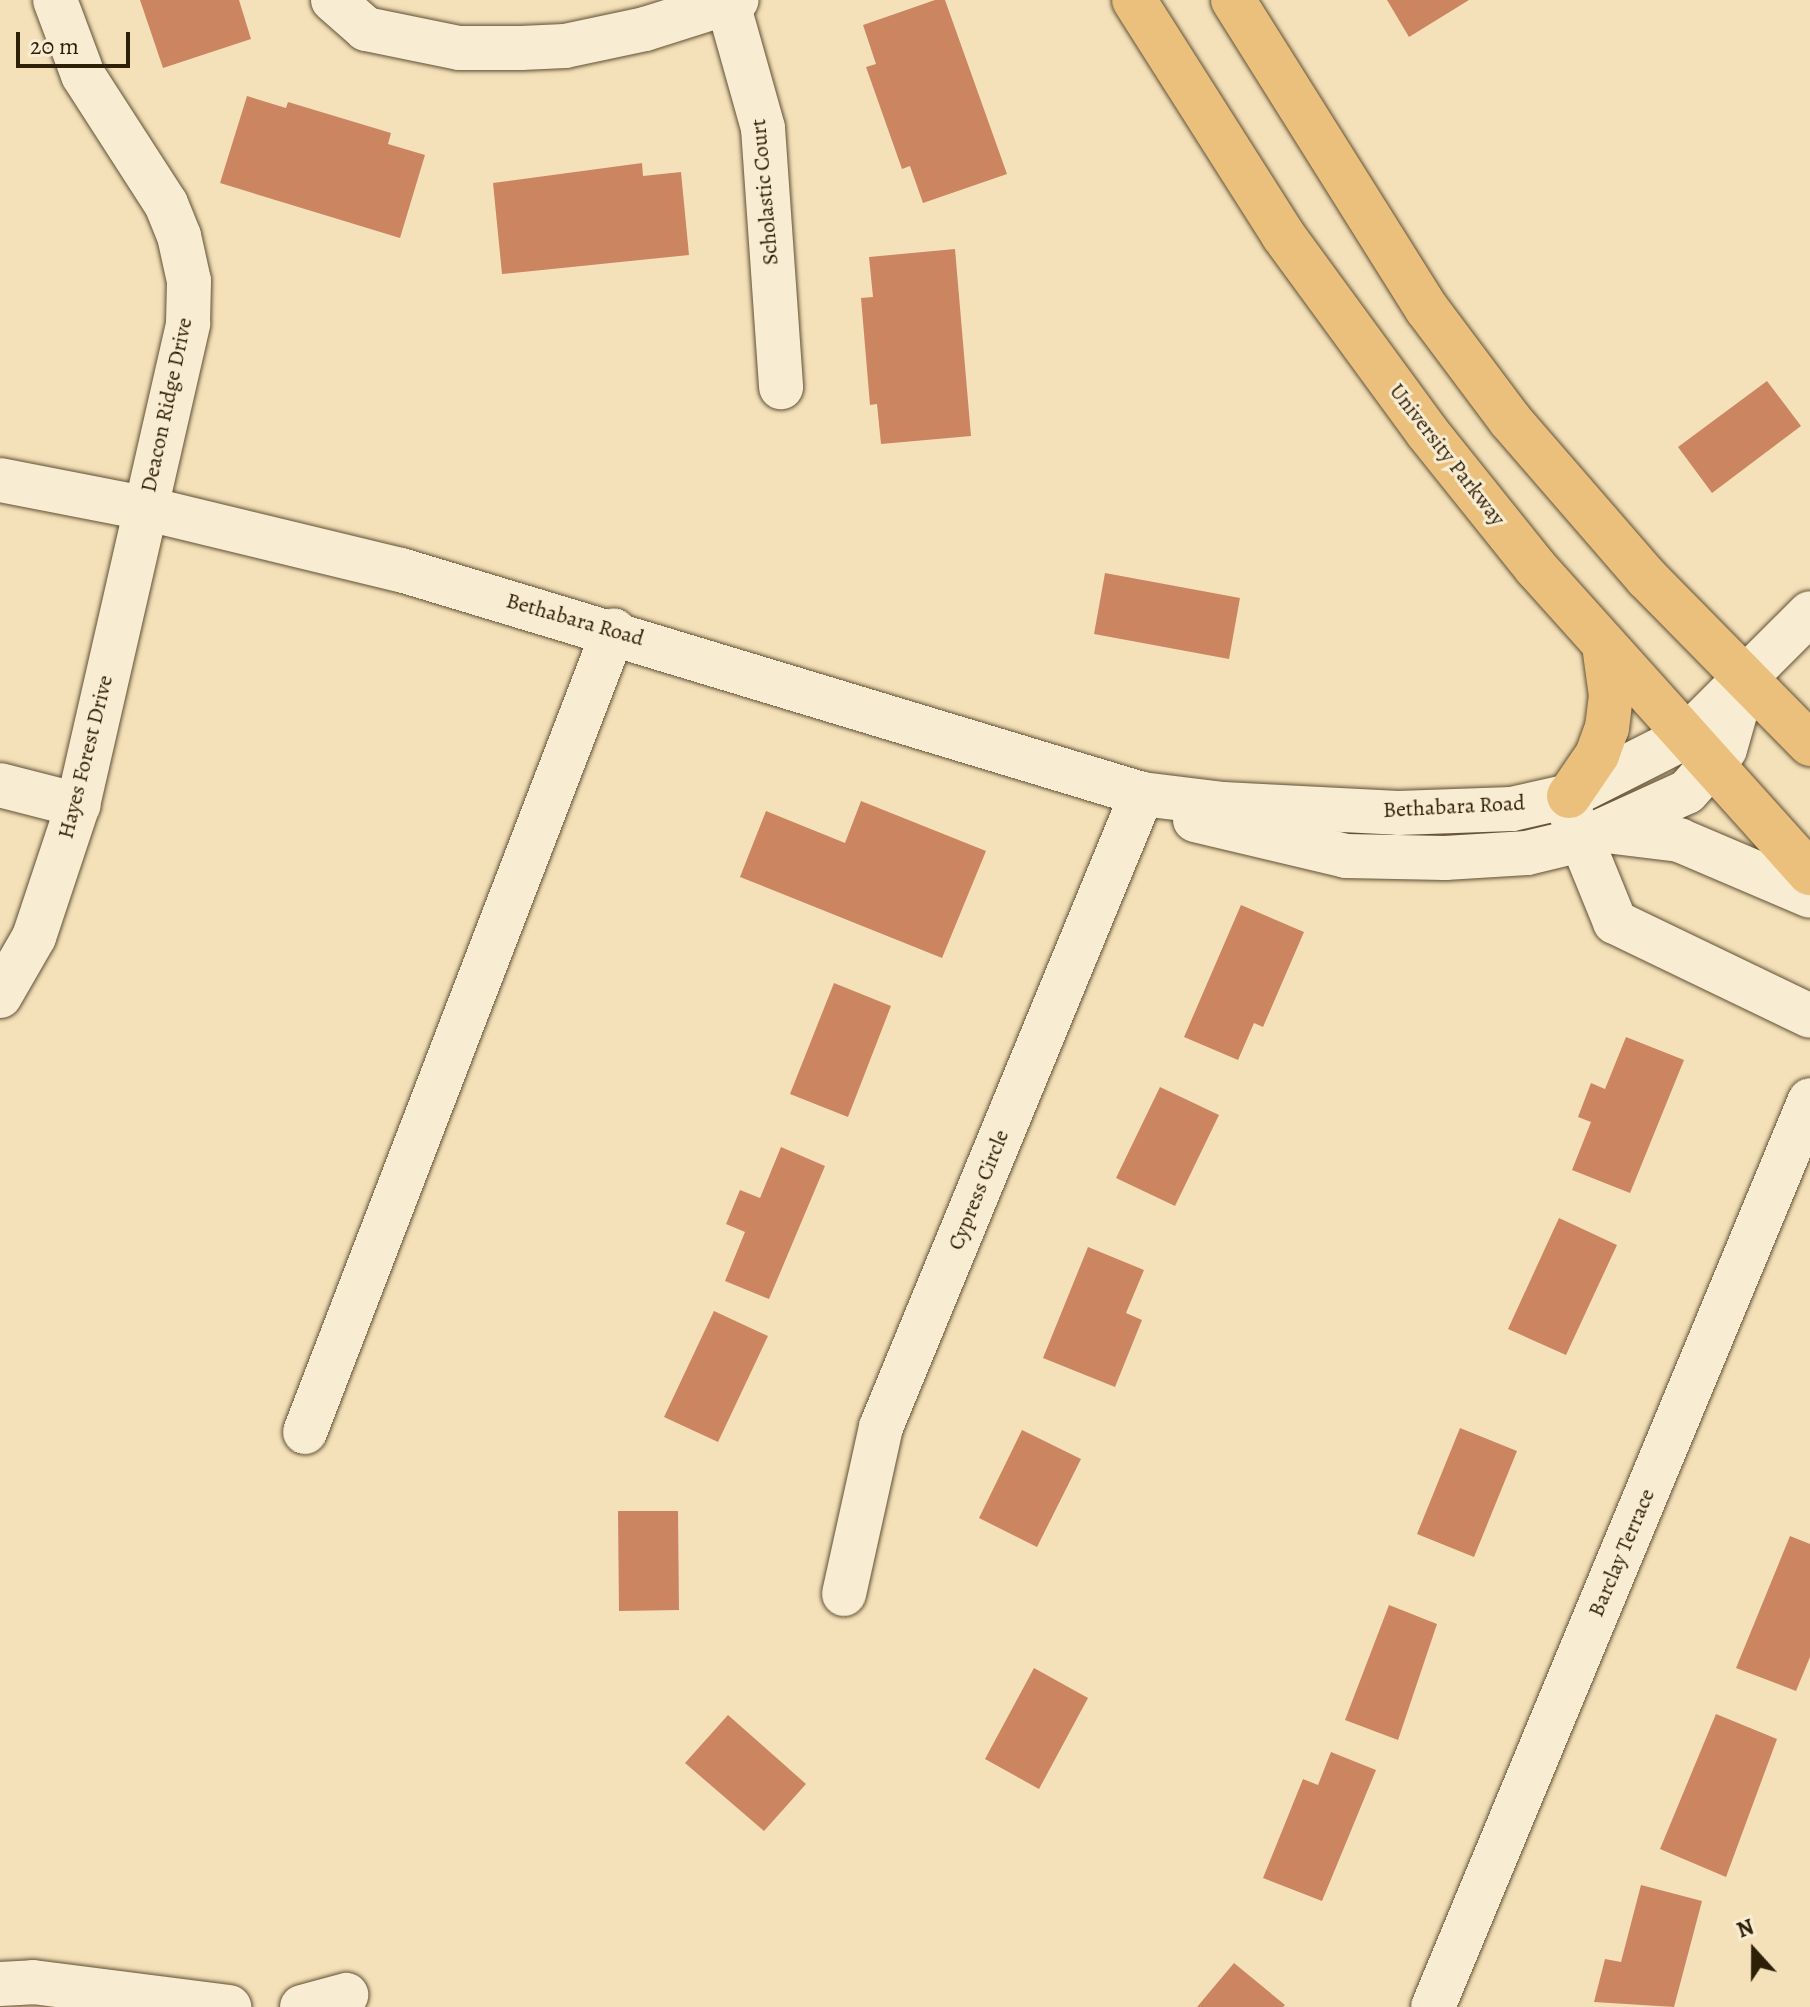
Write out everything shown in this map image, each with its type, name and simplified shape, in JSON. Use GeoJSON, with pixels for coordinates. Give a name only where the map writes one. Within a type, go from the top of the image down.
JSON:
{"type":"FeatureCollection","features":[{"type":"Feature","properties":{"kind":"main road","name":"University Parkway"},"geometry":{"type":"LineString","coordinates":[[1134,0],[1283,235],[1418,420],[1604,645],[1810,873]]}},
{"type":"Feature","properties":{"kind":"main road"},"geometry":{"type":"LineString","coordinates":[[1233,0],[1427,309],[1510,420],[1647,578],[1810,744]]}},
{"type":"Feature","properties":{"kind":"main road"},"geometry":{"type":"LineString","coordinates":[[1569,796],[1597,755],[1607,728],[1611,696],[1604,645]]}},
{"type":"Feature","properties":{"kind":"street","name":"Deacon Ridge Drive"},"geometry":{"type":"LineString","coordinates":[[55,0],[83,75],[166,204],[189,281],[188,323],[144,508]]}},
{"type":"Feature","properties":{"kind":"street"},"geometry":{"type":"LineString","coordinates":[[333,0],[366,29],[459,48],[565,46],[731,1]]}},
{"type":"Feature","properties":{"kind":"street","name":"Scholastic Court"},"geometry":{"type":"LineString","coordinates":[[731,1],[763,128],[781,387]]}},
{"type":"Feature","properties":{"kind":"street","name":"Bethabara Road"},"geometry":{"type":"LineString","coordinates":[[0,480],[144,508],[401,570],[614,630],[838,704],[1142,794],[1223,804],[1398,813],[1512,809],[1569,796],[1699,752]]}},
{"type":"Feature","properties":{"kind":"street","name":"Hayes Forest Drive"},"geometry":{"type":"LineString","coordinates":[[0,996],[34,937],[78,805],[144,508]]}},
{"type":"Feature","properties":{"kind":"street","name":"Bethabara Road"},"geometry":{"type":"LineString","coordinates":[[1142,794],[1210,828],[1346,856],[1445,858],[1527,853],[1592,835],[1687,792],[1699,752],[1746,676],[1810,613]]}},
{"type":"Feature","properties":{"kind":"street"},"geometry":{"type":"LineString","coordinates":[[305,1432],[614,630]]}},
{"type":"Feature","properties":{"kind":"street"},"geometry":{"type":"LineString","coordinates":[[0,785],[78,805]]}},
{"type":"Feature","properties":{"kind":"street","name":"Cypress Circle"},"geometry":{"type":"LineString","coordinates":[[844,1594],[881,1427],[1142,794]]}},
{"type":"Feature","properties":{"kind":"street"},"geometry":{"type":"LineString","coordinates":[[1569,796],[1592,835],[1615,922],[1810,1016]]}},
{"type":"Feature","properties":{"kind":"street"},"geometry":{"type":"LineString","coordinates":[[1592,835],[1679,840],[1810,896]]}},
{"type":"Feature","properties":{"kind":"street","name":"Barclay Terrace"},"geometry":{"type":"LineString","coordinates":[[1433,2007],[1810,1100]]}},
{"type":"Feature","properties":{"kind":"street"},"geometry":{"type":"LineString","coordinates":[[0,1984],[33,1982],[229,2007]]}},
{"type":"Feature","properties":{"kind":"street"},"geometry":{"type":"LineString","coordinates":[[302,2007],[346,1995]]}},
{"type":"Feature","properties":{"kind":"building"},"geometry":{"type":"Polygon","coordinates":[[[140,0],[239,0],[251,39],[163,68],[140,0]]]}},
{"type":"Feature","properties":{"kind":"building"},"geometry":{"type":"Polygon","coordinates":[[[935,0],[945,0],[1007,174],[923,203],[910,166],[902,169],[866,67],[876,64],[863,25],[935,0]]]}},
{"type":"Feature","properties":{"kind":"building"},"geometry":{"type":"Polygon","coordinates":[[[1387,0],[1469,0],[1409,37],[1387,0]]]}},
{"type":"Feature","properties":{"kind":"building"},"geometry":{"type":"Polygon","coordinates":[[[247,96],[286,108],[288,102],[391,133],[388,144],[425,155],[400,238],[220,183],[247,96]]]}},
{"type":"Feature","properties":{"kind":"building"},"geometry":{"type":"Polygon","coordinates":[[[642,163],[643,176],[681,172],[689,255],[502,274],[493,183],[642,163]]]}},
{"type":"Feature","properties":{"kind":"building"},"geometry":{"type":"Polygon","coordinates":[[[955,249],[971,436],[881,444],[877,404],[870,405],[861,298],[873,297],[869,257],[955,249]]]}},
{"type":"Feature","properties":{"kind":"building"},"geometry":{"type":"Polygon","coordinates":[[[1767,381],[1801,426],[1712,493],[1678,447],[1767,381]]]}},
{"type":"Feature","properties":{"kind":"building"},"geometry":{"type":"Polygon","coordinates":[[[1105,573],[1240,598],[1229,659],[1094,634],[1105,573]]]}},
{"type":"Feature","properties":{"kind":"building"},"geometry":{"type":"Polygon","coordinates":[[[861,801],[986,851],[942,958],[740,877],[766,811],[845,843],[861,801]]]}},
{"type":"Feature","properties":{"kind":"building"},"geometry":{"type":"Polygon","coordinates":[[[1241,905],[1304,932],[1263,1027],[1254,1023],[1238,1060],[1184,1037],[1241,905]]]}},
{"type":"Feature","properties":{"kind":"building"},"geometry":{"type":"Polygon","coordinates":[[[834,983],[891,1006],[848,1117],[790,1094],[834,983]]]}},
{"type":"Feature","properties":{"kind":"building"},"geometry":{"type":"Polygon","coordinates":[[[1626,1037],[1684,1060],[1630,1193],[1572,1170],[1591,1122],[1578,1117],[1591,1083],[1605,1089],[1626,1037]]]}},
{"type":"Feature","properties":{"kind":"building"},"geometry":{"type":"Polygon","coordinates":[[[1160,1087],[1219,1115],[1175,1206],[1116,1178],[1160,1087]]]}},
{"type":"Feature","properties":{"kind":"building"},"geometry":{"type":"Polygon","coordinates":[[[781,1147],[825,1166],[769,1299],[725,1281],[745,1232],[726,1224],[740,1190],[760,1198],[781,1147]]]}},
{"type":"Feature","properties":{"kind":"building"},"geometry":{"type":"Polygon","coordinates":[[[1559,1218],[1617,1245],[1566,1355],[1508,1329],[1559,1218]]]}},
{"type":"Feature","properties":{"kind":"building"},"geometry":{"type":"Polygon","coordinates":[[[1088,1247],[1144,1270],[1126,1313],[1142,1320],[1115,1387],[1043,1358],[1088,1247]]]}},
{"type":"Feature","properties":{"kind":"building"},"geometry":{"type":"Polygon","coordinates":[[[714,1311],[768,1336],[718,1442],[664,1417],[714,1311]]]}},
{"type":"Feature","properties":{"kind":"building"},"geometry":{"type":"Polygon","coordinates":[[[1460,1428],[1517,1451],[1474,1557],[1417,1534],[1460,1428]]]}},
{"type":"Feature","properties":{"kind":"building"},"geometry":{"type":"Polygon","coordinates":[[[1022,1430],[1081,1459],[1037,1547],[979,1518],[1022,1430]]]}},
{"type":"Feature","properties":{"kind":"building"},"geometry":{"type":"Polygon","coordinates":[[[618,1511],[678,1511],[679,1610],[619,1611],[618,1511]]]}},
{"type":"Feature","properties":{"kind":"building"},"geometry":{"type":"Polygon","coordinates":[[[1790,1536],[1810,1544],[1810,1657],[1796,1691],[1736,1668],[1790,1536]]]}},
{"type":"Feature","properties":{"kind":"building"},"geometry":{"type":"Polygon","coordinates":[[[1389,1605],[1437,1624],[1398,1740],[1345,1720],[1389,1605]]]}},
{"type":"Feature","properties":{"kind":"building"},"geometry":{"type":"Polygon","coordinates":[[[1034,1668],[1088,1698],[1039,1789],[985,1759],[1034,1668]]]}},
{"type":"Feature","properties":{"kind":"building"},"geometry":{"type":"Polygon","coordinates":[[[1716,1714],[1777,1739],[1726,1877],[1660,1849],[1716,1714]]]}},
{"type":"Feature","properties":{"kind":"building"},"geometry":{"type":"Polygon","coordinates":[[[728,1715],[806,1784],[764,1831],[685,1763],[728,1715]]]}},
{"type":"Feature","properties":{"kind":"building"},"geometry":{"type":"Polygon","coordinates":[[[1331,1752],[1376,1770],[1322,1901],[1263,1878],[1303,1779],[1318,1785],[1331,1752]]]}},
{"type":"Feature","properties":{"kind":"building"},"geometry":{"type":"Polygon","coordinates":[[[1641,1885],[1702,1901],[1674,2007],[1594,2002],[1605,1959],[1621,1962],[1641,1885]]]}},
{"type":"Feature","properties":{"kind":"building"},"geometry":{"type":"Polygon","coordinates":[[[1234,1963],[1285,2005],[1197,2007],[1234,1963]]]}}]}
